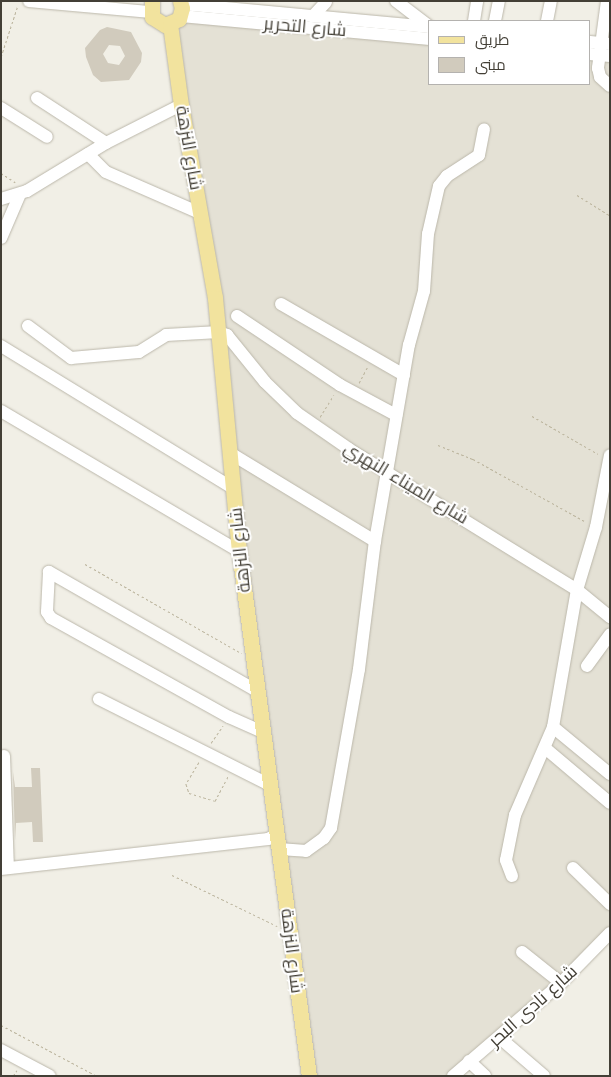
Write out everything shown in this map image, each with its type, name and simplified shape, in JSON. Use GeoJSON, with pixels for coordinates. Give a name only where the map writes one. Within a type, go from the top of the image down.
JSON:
{"type":"FeatureCollection","features":[{"type":"Feature","properties":{"kind":"main road"},"geometry":{"type":"LineString","coordinates":[[152,6],[160,24],[178,11]]}},
{"type":"Feature","properties":{"kind":"main road","name":"شارع النزهة"},"geometry":{"type":"LineString","coordinates":[[178,11],[181,105],[219,332],[239,552],[309,1076]]}},
{"type":"Feature","properties":{"kind":"street"},"geometry":{"type":"LineString","coordinates":[[29,1],[152,6]]}},
{"type":"Feature","properties":{"kind":"street"},"geometry":{"type":"LineString","coordinates":[[271,12],[279,1]]}},
{"type":"Feature","properties":{"kind":"street"},"geometry":{"type":"LineString","coordinates":[[396,1],[428,25]]}},
{"type":"Feature","properties":{"kind":"street"},"geometry":{"type":"LineString","coordinates":[[495,20],[499,1]]}},
{"type":"Feature","properties":{"kind":"street"},"geometry":{"type":"LineString","coordinates":[[547,20],[551,1]]}},
{"type":"Feature","properties":{"kind":"street"},"geometry":{"type":"LineString","coordinates":[[607,1],[600,49],[600,77],[610,86]]}},
{"type":"Feature","properties":{"kind":"street"},"geometry":{"type":"LineString","coordinates":[[313,16],[325,2]]}},
{"type":"Feature","properties":{"kind":"street"},"geometry":{"type":"LineString","coordinates":[[474,20],[476,2]]}},
{"type":"Feature","properties":{"kind":"street","name":"شارع التحرير"},"geometry":{"type":"LineString","coordinates":[[178,11],[218,4],[271,12],[428,27]]}},
{"type":"Feature","properties":{"kind":"street","name":"شارع التحرير"},"geometry":{"type":"LineString","coordinates":[[178,11],[428,39]]}},
{"type":"Feature","properties":{"kind":"street"},"geometry":{"type":"LineString","coordinates":[[37,98],[106,143]]}},
{"type":"Feature","properties":{"kind":"street"},"geometry":{"type":"LineString","coordinates":[[1,199],[24,192],[106,143],[181,105]]}},
{"type":"Feature","properties":{"kind":"street"},"geometry":{"type":"LineString","coordinates":[[1,108],[47,137]]}},
{"type":"Feature","properties":{"kind":"street"},"geometry":{"type":"LineString","coordinates":[[4,756],[5,868],[268,839],[306,851],[324,838],[331,828],[359,669],[385,470],[404,375],[424,292],[428,234],[439,186],[447,176],[479,154],[484,129]]}},
{"type":"Feature","properties":{"kind":"street"},"geometry":{"type":"LineString","coordinates":[[88,154],[106,172],[200,213]]}},
{"type":"Feature","properties":{"kind":"street"},"geometry":{"type":"LineString","coordinates":[[1,238],[24,192]]}},
{"type":"Feature","properties":{"kind":"street"},"geometry":{"type":"LineString","coordinates":[[280,304],[371,359],[404,375]]}},
{"type":"Feature","properties":{"kind":"street"},"geometry":{"type":"LineString","coordinates":[[237,316],[340,385],[396,415]]}},
{"type":"Feature","properties":{"kind":"street"},"geometry":{"type":"LineString","coordinates":[[28,326],[71,358],[139,352],[166,336],[219,332]]}},
{"type":"Feature","properties":{"kind":"street","name":"شارع الميناء النهري"},"geometry":{"type":"LineString","coordinates":[[219,332],[234,340],[265,382],[315,426],[607,609]]}},
{"type":"Feature","properties":{"kind":"street"},"geometry":{"type":"LineString","coordinates":[[1,346],[233,488]]}},
{"type":"Feature","properties":{"kind":"street"},"geometry":{"type":"LineString","coordinates":[[1,411],[239,552]]}},
{"type":"Feature","properties":{"kind":"street"},"geometry":{"type":"LineString","coordinates":[[230,453],[375,541]]}},
{"type":"Feature","properties":{"kind":"street"},"geometry":{"type":"LineString","coordinates":[[512,876],[506,860],[515,816],[553,727],[577,590],[596,527],[609,458]]}},
{"type":"Feature","properties":{"kind":"street"},"geometry":{"type":"LineString","coordinates":[[258,691],[50,572],[47,612],[51,618],[229,717],[263,732]]}},
{"type":"Feature","properties":{"kind":"street"},"geometry":{"type":"LineString","coordinates":[[588,666],[610,634]]}},
{"type":"Feature","properties":{"kind":"street"},"geometry":{"type":"LineString","coordinates":[[98,699],[270,785]]}},
{"type":"Feature","properties":{"kind":"street"},"geometry":{"type":"LineString","coordinates":[[553,727],[610,774]]}},
{"type":"Feature","properties":{"kind":"street"},"geometry":{"type":"LineString","coordinates":[[544,748],[610,803]]}},
{"type":"Feature","properties":{"kind":"street"},"geometry":{"type":"LineString","coordinates":[[573,868],[610,904]]}},
{"type":"Feature","properties":{"kind":"street","name":"شارع نادى البحر"},"geometry":{"type":"LineString","coordinates":[[453,1076],[500,1038],[610,934]]}},
{"type":"Feature","properties":{"kind":"street"},"geometry":{"type":"LineString","coordinates":[[522,952],[560,983]]}},
{"type":"Feature","properties":{"kind":"street"},"geometry":{"type":"LineString","coordinates":[[500,1038],[544,1076]]}},
{"type":"Feature","properties":{"kind":"street"},"geometry":{"type":"LineString","coordinates":[[1,1050],[50,1076]]}},
{"type":"Feature","properties":{"kind":"street"},"geometry":{"type":"LineString","coordinates":[[470,1061],[485,1076]]}},
{"type":"Feature","properties":{"kind":"path"},"geometry":{"type":"LineString","coordinates":[[1,57],[20,1]]}},
{"type":"Feature","properties":{"kind":"path"},"geometry":{"type":"LineString","coordinates":[[1,173],[24,192]]}},
{"type":"Feature","properties":{"kind":"path"},"geometry":{"type":"LineString","coordinates":[[577,195],[610,216]]}},
{"type":"Feature","properties":{"kind":"path"},"geometry":{"type":"LineString","coordinates":[[354,392],[371,359]]}},
{"type":"Feature","properties":{"kind":"path"},"geometry":{"type":"LineString","coordinates":[[315,426],[340,385]]}},
{"type":"Feature","properties":{"kind":"path"},"geometry":{"type":"LineString","coordinates":[[532,416],[609,458]]}},
{"type":"Feature","properties":{"kind":"path"},"geometry":{"type":"LineString","coordinates":[[438,445],[473,459],[596,527]]}},
{"type":"Feature","properties":{"kind":"path"},"geometry":{"type":"LineString","coordinates":[[85,564],[253,660]]}},
{"type":"Feature","properties":{"kind":"path"},"geometry":{"type":"LineString","coordinates":[[229,717],[204,753],[186,784],[189,793],[215,802],[233,768]]}},
{"type":"Feature","properties":{"kind":"path"},"geometry":{"type":"LineString","coordinates":[[172,875],[289,931]]}},
{"type":"Feature","properties":{"kind":"path"},"geometry":{"type":"LineString","coordinates":[[1,1025],[97,1076]]}},
{"type":"Feature","properties":{"kind":"shaded area"},"geometry":{"type":"Polygon","coordinates":[[[176,21],[428,39],[428,85],[591,85],[591,54],[610,56],[610,933],[453,1076],[309,1076],[176,21]]]}},
{"type":"Feature","properties":{"kind":"building"},"geometry":{"type":"Polygon","coordinates":[[[107,27],[131,32],[142,53],[141,62],[129,80],[101,82],[93,75],[86,57],[85,48],[100,30],[107,27]],[[109,45],[103,54],[108,63],[119,65],[125,56],[120,46],[109,45]]]}},
{"type":"Feature","properties":{"kind":"building"},"geometry":{"type":"Polygon","coordinates":[[[31,768],[40,768],[43,842],[33,842],[32,822],[16,823],[15,841],[13,772],[15,787],[32,787],[31,768]]]}}]}
